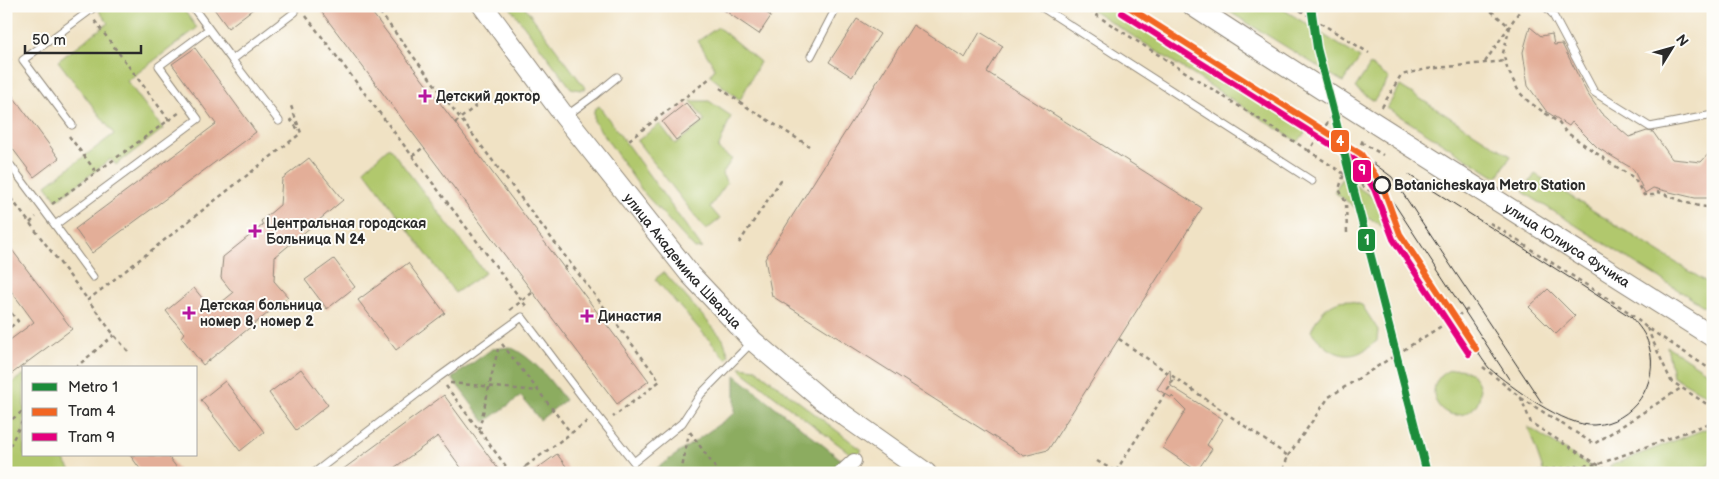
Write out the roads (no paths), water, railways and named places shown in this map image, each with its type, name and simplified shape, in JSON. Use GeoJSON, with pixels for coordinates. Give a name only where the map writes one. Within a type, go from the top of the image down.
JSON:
{"type":"FeatureCollection","features":[{"type":"Feature","properties":{"kind":"street","name":"улица Академика Шварца"},"geometry":{"type":"LineString","coordinates":[[483,6],[565,117],[689,273],[754,341],[821,399],[926,473]]}},
{"type":"Feature","properties":{"kind":"street","name":"улица Юлиуса Фучика"},"geometry":{"type":"LineString","coordinates":[[1193,6],[1341,103],[1713,337]]}},
{"type":"Feature","properties":{"kind":"street"},"geometry":{"type":"LineString","coordinates":[[841,473],[854,461]]}},
{"type":"Feature","properties":{"kind":"lane"},"geometry":{"type":"LineString","coordinates":[[72,125],[23,60],[96,6]]}},
{"type":"Feature","properties":{"kind":"lane"},"geometry":{"type":"LineString","coordinates":[[192,6],[279,121]]}},
{"type":"Feature","properties":{"kind":"lane"},"geometry":{"type":"LineString","coordinates":[[811,56],[837,6]]}},
{"type":"Feature","properties":{"kind":"lane"},"geometry":{"type":"LineString","coordinates":[[1040,6],[1312,181]]}},
{"type":"Feature","properties":{"kind":"lane"},"geometry":{"type":"LineString","coordinates":[[1545,6],[1552,13],[1594,92],[1650,127],[1713,115]]}},
{"type":"Feature","properties":{"kind":"lane"},"geometry":{"type":"LineString","coordinates":[[232,60],[294,12]]}},
{"type":"Feature","properties":{"kind":"lane"},"geometry":{"type":"LineString","coordinates":[[55,225],[198,118],[159,66],[209,28]]}},
{"type":"Feature","properties":{"kind":"lane"},"geometry":{"type":"LineString","coordinates":[[565,117],[617,77]]}},
{"type":"Feature","properties":{"kind":"lane"},"geometry":{"type":"LineString","coordinates":[[11,166],[93,277]]}},
{"type":"Feature","properties":{"kind":"lane"},"geometry":{"type":"LineString","coordinates":[[314,473],[439,377],[522,317],[634,462],[682,423],[701,394],[754,341]]}},
{"type":"Feature","properties":{"kind":"tram line","name":"4"},"geometry":{"type":"LineString","coordinates":[[1127,6],[1361,154],[1382,185],[1400,234],[1476,349]]}},
{"type":"Feature","properties":{"kind":"tram line","name":"9"},"geometry":{"type":"LineString","coordinates":[[1122,13],[1355,160],[1374,189],[1393,239],[1469,354]]}},
{"type":"Feature","properties":{"kind":"tram line"},"geometry":{"type":"LineString","coordinates":[[1361,154],[1392,177],[1542,403]]}},
{"type":"Feature","properties":{"kind":"tram line"},"geometry":{"type":"LineString","coordinates":[[1409,175],[1631,317],[1642,330],[1648,342],[1651,374],[1647,387],[1640,399],[1621,417],[1608,423],[1582,424],[1568,420],[1524,395],[1489,368],[1476,349]]}},
{"type":"Feature","properties":{"kind":"tram line"},"geometry":{"type":"LineString","coordinates":[[1382,185],[1509,379]]}},
{"type":"Feature","properties":{"kind":"metro line","name":"1"},"geometry":{"type":"LineString","coordinates":[[1311,6],[1317,48],[1427,473]]}},
{"type":"Feature","properties":{"kind":"place","name":"Детский доктор"},"geometry":{"type":"Point","coordinates":[425,96]}},
{"type":"Feature","properties":{"kind":"place","name":"Botanicheskaya Metro Station"},"geometry":{"type":"Point","coordinates":[1382,185]}},
{"type":"Feature","properties":{"kind":"place","name":"Центральная городская Больница N 24"},"geometry":{"type":"Point","coordinates":[255,231]}},
{"type":"Feature","properties":{"kind":"place","name":"Детская больница номер 8, номер 2"},"geometry":{"type":"Point","coordinates":[189,313]}},
{"type":"Feature","properties":{"kind":"place","name":"Династия"},"geometry":{"type":"Point","coordinates":[587,316]}}]}
